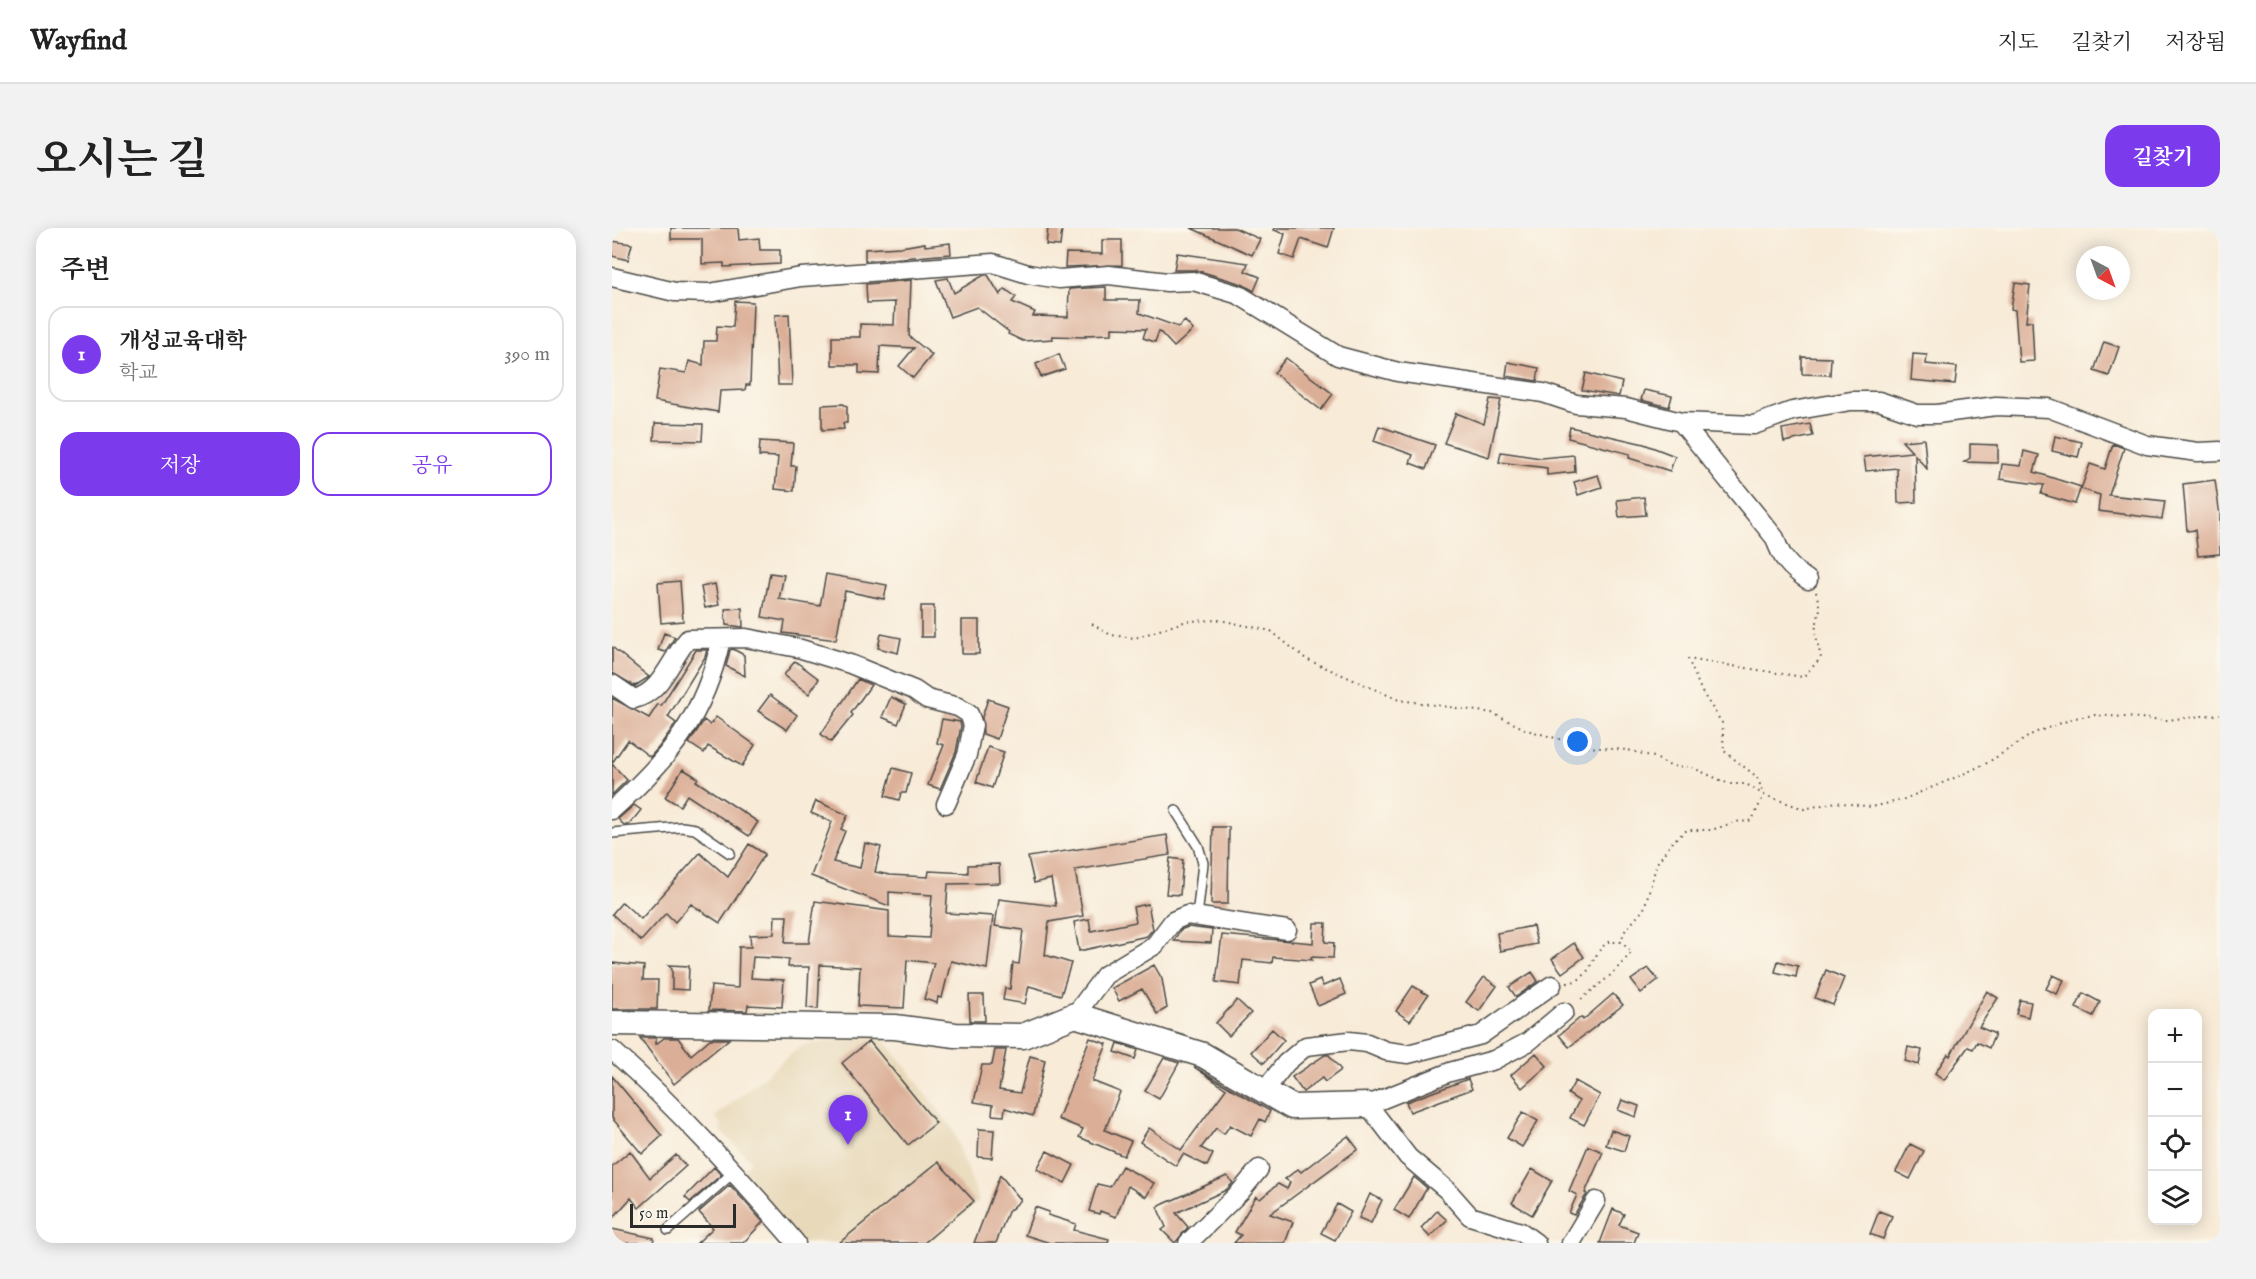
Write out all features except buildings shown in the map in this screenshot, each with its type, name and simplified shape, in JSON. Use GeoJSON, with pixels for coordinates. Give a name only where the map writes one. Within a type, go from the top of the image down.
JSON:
{"type":"FeatureCollection","features":[{"type":"Feature","properties":{"kind":"street"},"geometry":{"type":"LineString","coordinates":[[612,277],[675,292],[709,293],[801,277],[993,263],[1028,274],[1059,279],[1109,275],[1167,282],[1193,282],[1239,295],[1338,357],[1398,372],[1543,393],[1576,404],[1626,408],[1681,422],[1754,425],[1792,411],[1851,401],[1879,401],[1917,414],[1937,414],[1996,406],[2049,408],[2147,445],[2198,452],[2220,451]]}},
{"type":"Feature","properties":{"kind":"street"},"geometry":{"type":"LineString","coordinates":[[1681,422],[1775,538],[1781,556],[1793,570],[1808,580]]}},
{"type":"Feature","properties":{"kind":"street"},"geometry":{"type":"LineString","coordinates":[[612,684],[634,699],[647,696],[663,678],[688,639],[746,638],[798,648],[850,664],[914,690],[927,699],[958,707],[969,714],[973,725],[967,755],[946,804]]}},
{"type":"Feature","properties":{"kind":"street"},"geometry":{"type":"LineString","coordinates":[[612,810],[641,784],[686,732],[715,669],[721,639]]}},
{"type":"Feature","properties":{"kind":"street"},"geometry":{"type":"LineString","coordinates":[[612,1023],[895,1027],[955,1035],[1023,1036],[1075,1015],[1105,975],[1155,945],[1173,921],[1186,915],[1287,930]]}},
{"type":"Feature","properties":{"kind":"street"},"geometry":{"type":"LineString","coordinates":[[1264,1091],[1286,1063],[1306,1046],[1349,1041],[1367,1043],[1386,1052],[1408,1054],[1482,1035],[1552,985]]}},
{"type":"Feature","properties":{"kind":"street"},"geometry":{"type":"LineString","coordinates":[[1075,1015],[1203,1055],[1292,1107],[1368,1106],[1450,1072],[1494,1060],[1528,1042],[1564,1012]]}},
{"type":"Feature","properties":{"kind":"street"},"geometry":{"type":"LineString","coordinates":[[612,1050],[658,1091],[735,1171],[796,1243]]}},
{"type":"Feature","properties":{"kind":"street"},"geometry":{"type":"LineString","coordinates":[[1368,1106],[1408,1156],[1447,1190],[1470,1216],[1521,1232],[1536,1243]]}},
{"type":"Feature","properties":{"kind":"street"},"geometry":{"type":"LineString","coordinates":[[1188,1243],[1241,1191],[1259,1169]]}},
{"type":"Feature","properties":{"kind":"street"},"geometry":{"type":"LineString","coordinates":[[1571,1243],[1596,1201]]}},
{"type":"Feature","properties":{"kind":"lane"},"geometry":{"type":"LineString","coordinates":[[1176,811],[1198,846],[1203,863],[1197,917]]}},
{"type":"Feature","properties":{"kind":"lane"},"geometry":{"type":"LineString","coordinates":[[612,833],[682,827],[695,829],[730,853]]}},
{"type":"Feature","properties":{"kind":"lane"},"geometry":{"type":"LineString","coordinates":[[668,1230],[735,1171]]}},
{"type":"Feature","properties":{"kind":"path"},"geometry":{"type":"LineString","coordinates":[[1621,942],[1629,925],[1644,909],[1657,864],[1674,841],[1687,830],[1701,828],[1711,830],[1740,821],[1748,822],[1753,818],[1764,795],[1757,777],[1724,751],[1722,723],[1702,692],[1688,659],[1803,677],[1821,658],[1815,631],[1820,609],[1816,592],[1808,580]]}},
{"type":"Feature","properties":{"kind":"path"},"geometry":{"type":"LineString","coordinates":[[1092,624],[1111,635],[1135,638],[1187,621],[1220,620],[1271,632],[1306,659],[1400,700],[1492,712],[1527,730],[1587,747],[1628,750],[1654,757],[1670,766],[1691,767],[1730,784],[1746,784],[1764,795],[1804,809],[1836,802],[1872,807],[1902,800],[1987,763],[2040,730],[2075,718],[2096,715],[2167,720],[2220,714]]}},
{"type":"Feature","properties":{"kind":"path"},"geometry":{"type":"LineString","coordinates":[[1552,985],[1571,983],[1584,977],[1589,972],[1593,955],[1602,946],[1615,940],[1621,942],[1632,952],[1612,974],[1564,1012]]}},
{"type":"Feature","properties":{"kind":"shaded area"},"geometry":{"type":"Polygon","coordinates":[[[879,1033],[952,1127],[979,1201],[927,1243],[802,1243],[743,1170],[751,1161],[720,1130],[722,1125],[715,1117],[802,1045],[879,1033]]]}},
{"type":"Feature","properties":{"kind":"place","name":"개성교육대학"},"geometry":{"type":"Point","coordinates":[848,1145]}}]}
